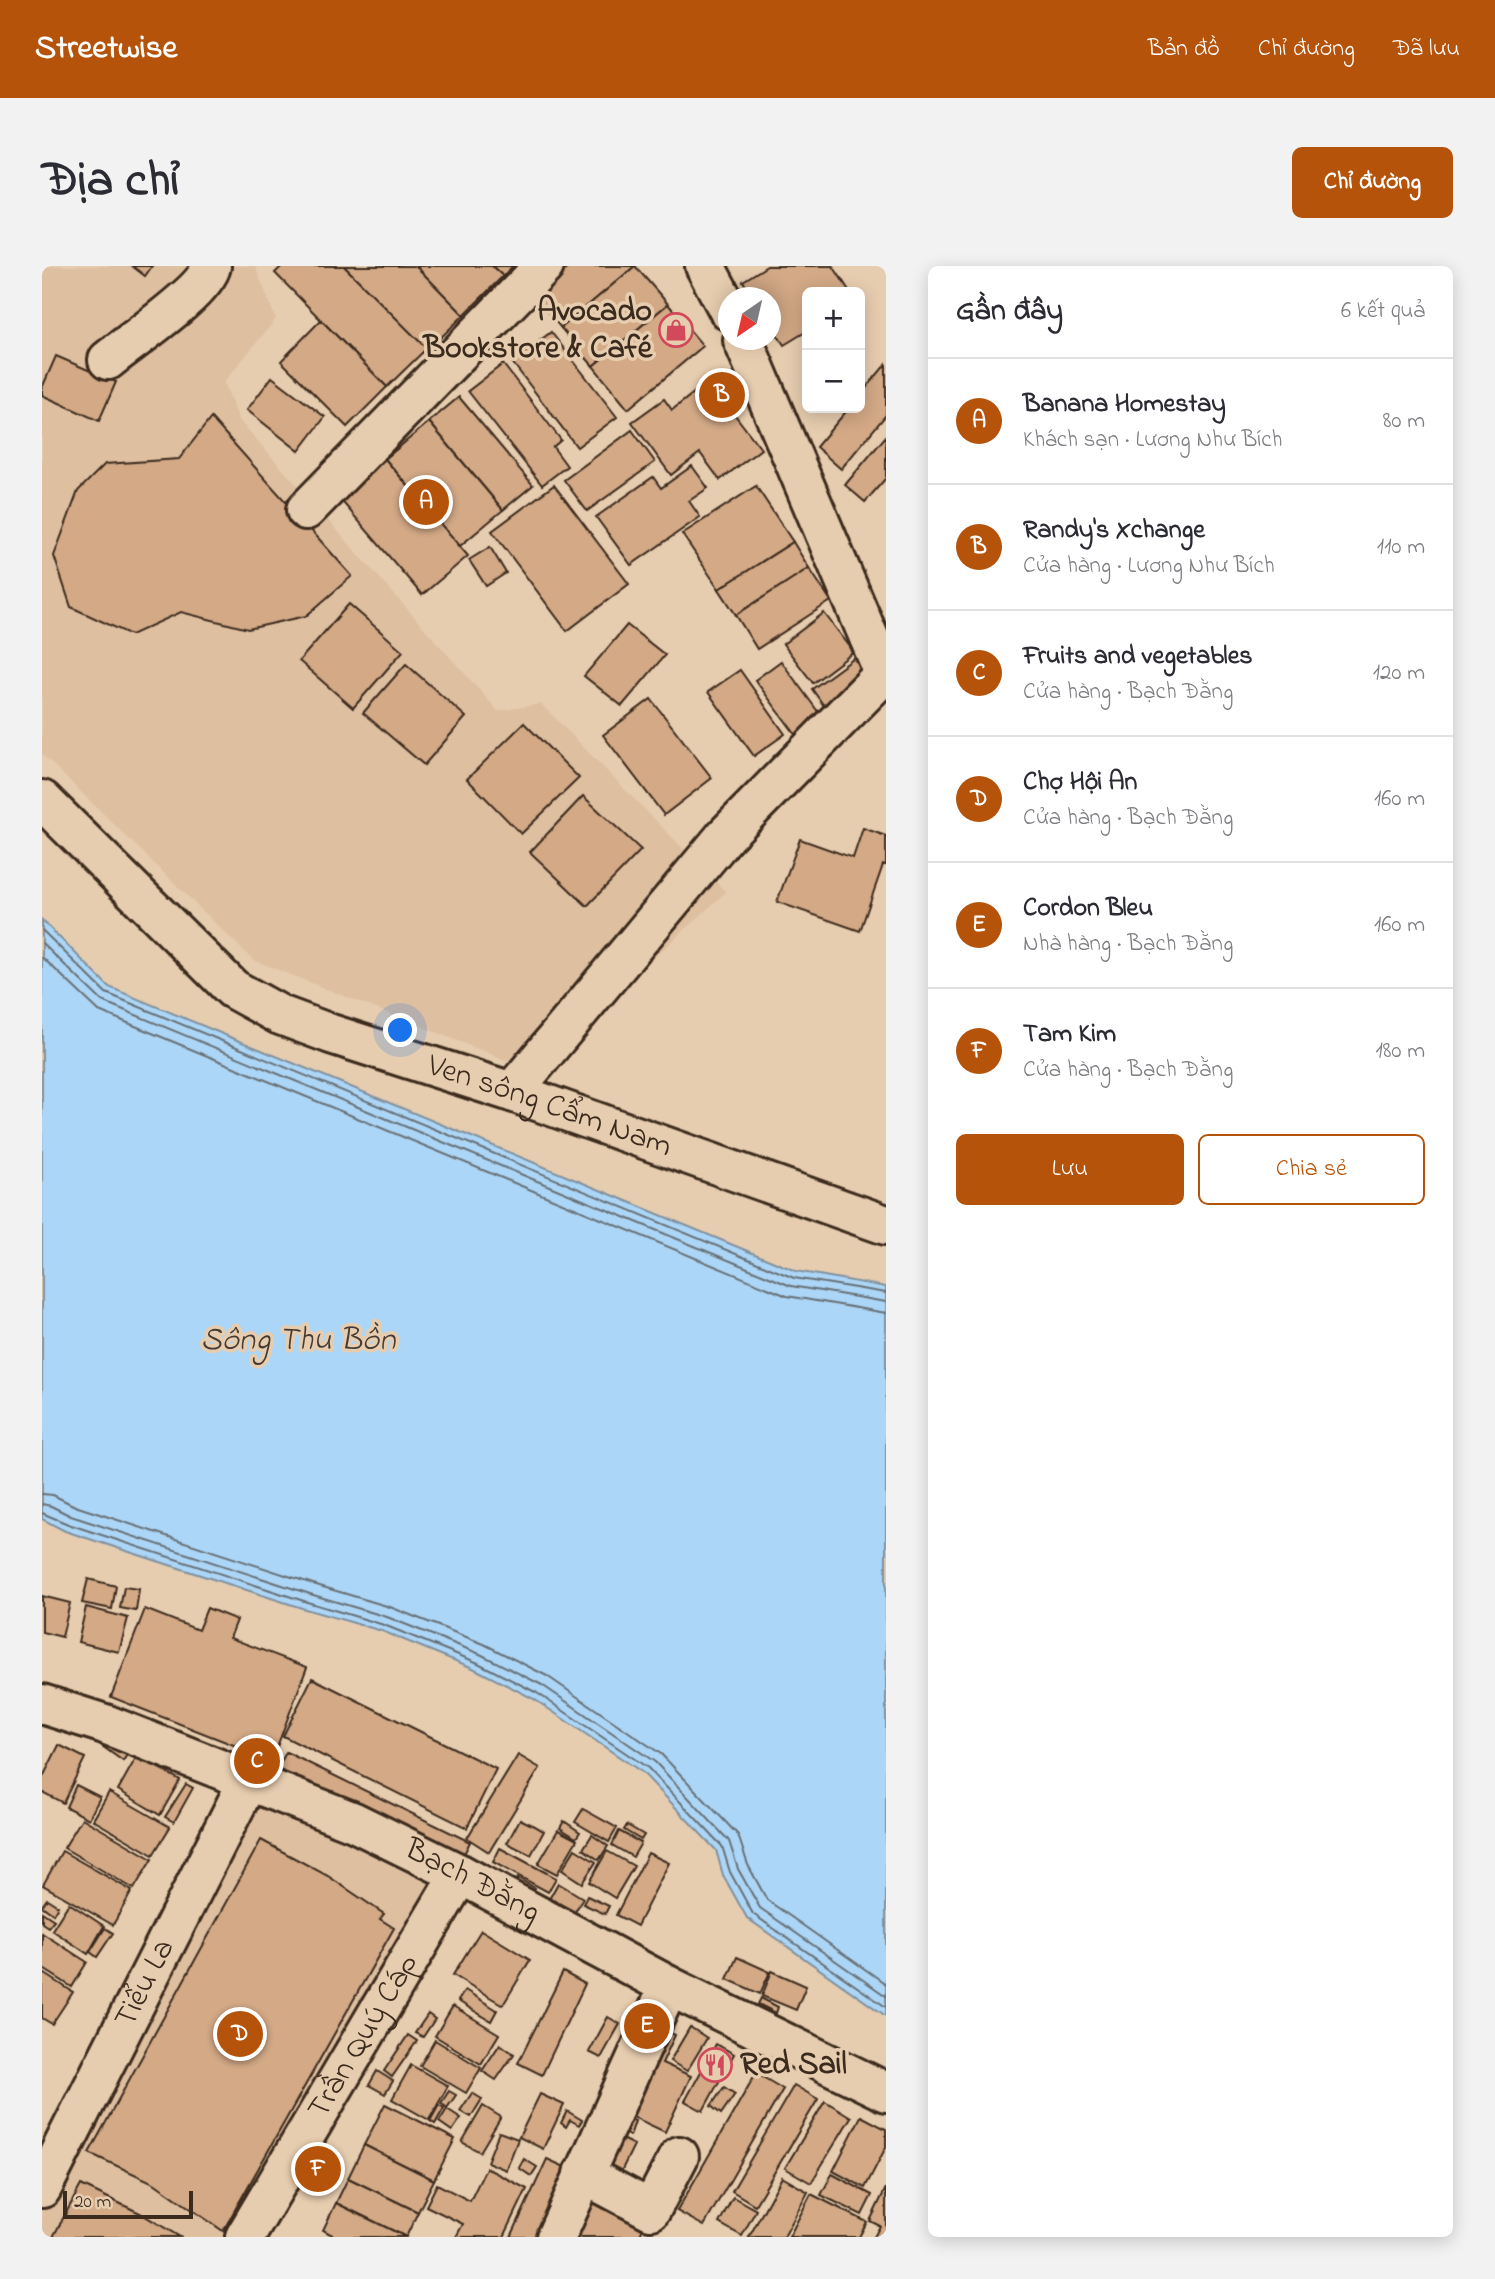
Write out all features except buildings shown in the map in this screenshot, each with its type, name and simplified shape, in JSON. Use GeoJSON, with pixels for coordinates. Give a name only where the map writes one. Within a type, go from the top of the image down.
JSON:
{"type":"FeatureCollection","features":[{"type":"Feature","properties":{"kind":"street"},"geometry":{"type":"LineString","coordinates":[[108,360],[194,293],[210,272],[211,266]]}},
{"type":"Feature","properties":{"kind":"street"},"geometry":{"type":"LineString","coordinates":[[306,510],[544,266]]}},
{"type":"Feature","properties":{"kind":"street"},"geometry":{"type":"LineString","coordinates":[[705,266],[718,290]]}},
{"type":"Feature","properties":{"kind":"street"},"geometry":{"type":"LineString","coordinates":[[512,1092],[726,835],[886,669],[879,662],[747,350]]}},
{"type":"Feature","properties":{"kind":"street","name":"Ven sông Cẩm Nam"},"geometry":{"type":"LineString","coordinates":[[42,800],[233,989],[280,1015],[512,1092],[886,1224]]}},
{"type":"Feature","properties":{"kind":"street","name":"Bạch Đằng"},"geometry":{"type":"LineString","coordinates":[[42,1704],[105,1724],[354,1822],[460,1874],[669,1986],[886,2092]]}},
{"type":"Feature","properties":{"kind":"street","name":"Tiểu La"},"geometry":{"type":"LineString","coordinates":[[42,2188],[249,1779]]}},
{"type":"Feature","properties":{"kind":"street","name":"Trần Quý Cáp"},"geometry":{"type":"LineString","coordinates":[[245,2237],[460,1874]]}},
{"type":"Feature","properties":{"kind":"street"},"geometry":{"type":"LineString","coordinates":[[556,2237],[669,1986]]}},
{"type":"Feature","properties":{"kind":"street"},"geometry":{"type":"LineString","coordinates":[[583,2174],[651,2210],[678,2156]]}},
{"type":"Feature","properties":{"kind":"shaded area"},"geometry":{"type":"Polygon","coordinates":[[[42,266],[255,266],[276,319],[224,382],[239,420],[498,711],[541,704],[726,892],[531,1070],[253,960],[42,754],[42,266]]]}},
{"type":"Feature","properties":{"kind":"shaded area"},"geometry":{"type":"Polygon","coordinates":[[[255,1789],[448,1879],[233,2237],[42,2237],[42,2189],[255,1789]]]}},
{"type":"Feature","properties":{"kind":"water","name":"Sông Thu Bồn"},"geometry":{"type":"Polygon","coordinates":[[[42,920],[109,987],[796,1271],[886,1287],[886,2016],[747,1918],[723,1875],[716,1850],[643,1773],[534,1699],[473,1668],[382,1631],[305,1609],[65,1531],[42,1519],[42,920]]]}},
{"type":"Feature","properties":{"kind":"place","name":"Avocado Bookstore & Café"},"geometry":{"type":"Point","coordinates":[676,330]}},
{"type":"Feature","properties":{"kind":"place","name":"Randy's Xchange"},"geometry":{"type":"Point","coordinates":[722,395]}},
{"type":"Feature","properties":{"kind":"place","name":"Banana Homestay"},"geometry":{"type":"Point","coordinates":[426,502]}},
{"type":"Feature","properties":{"kind":"place","name":"Fruits and vegetables"},"geometry":{"type":"Point","coordinates":[257,1761]}},
{"type":"Feature","properties":{"kind":"place","name":"Cordon Bleu"},"geometry":{"type":"Point","coordinates":[647,2026]}},
{"type":"Feature","properties":{"kind":"place","name":"Chợ Hội An"},"geometry":{"type":"Point","coordinates":[240,2034]}},
{"type":"Feature","properties":{"kind":"place","name":"Red Sail"},"geometry":{"type":"Point","coordinates":[715,2065]}},
{"type":"Feature","properties":{"kind":"place","name":"Tam Kim"},"geometry":{"type":"Point","coordinates":[318,2169]}}]}
